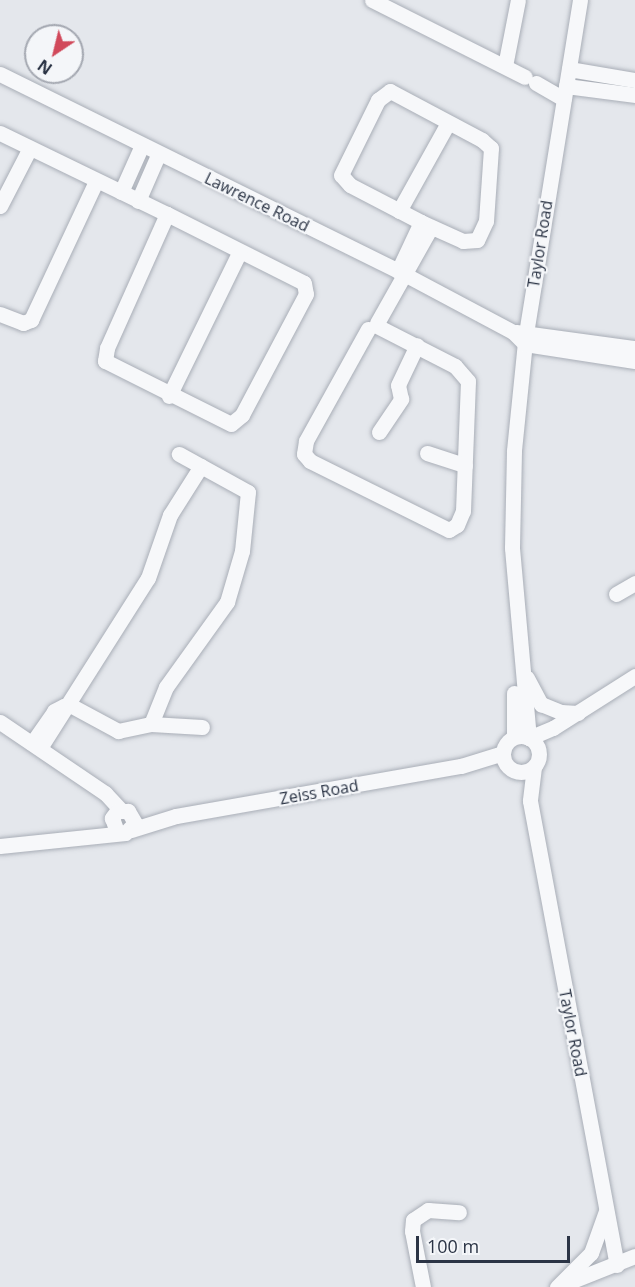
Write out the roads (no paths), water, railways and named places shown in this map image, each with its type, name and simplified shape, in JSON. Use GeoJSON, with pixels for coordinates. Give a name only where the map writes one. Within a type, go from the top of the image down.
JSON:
{"type":"FeatureCollection","features":[{"type":"Feature","properties":{"kind":"street"},"geometry":{"type":"LineString","coordinates":[[372,0],[531,80],[565,92],[635,96]]}},
{"type":"Feature","properties":{"kind":"street"},"geometry":{"type":"LineString","coordinates":[[506,66],[518,0]]}},
{"type":"Feature","properties":{"kind":"street","name":"Taylor Road"},"geometry":{"type":"LineString","coordinates":[[521,738],[506,542],[512,489],[522,336],[580,0]]}},
{"type":"Feature","properties":{"kind":"street"},"geometry":{"type":"LineString","coordinates":[[569,69],[635,80]]}},
{"type":"Feature","properties":{"kind":"street","name":"Lawrence Road"},"geometry":{"type":"LineString","coordinates":[[0,74],[402,273],[522,336]]}},
{"type":"Feature","properties":{"kind":"street"},"geometry":{"type":"LineString","coordinates":[[387,92],[395,93],[491,148],[486,221],[480,238],[471,243],[426,225],[399,211],[351,185],[341,175],[378,100],[387,92]]}},
{"type":"Feature","properties":{"kind":"street"},"geometry":{"type":"LineString","coordinates":[[399,211],[448,123]]}},
{"type":"Feature","properties":{"kind":"street"},"geometry":{"type":"LineString","coordinates":[[0,133],[167,214],[304,283],[306,294],[239,419],[223,423],[112,367],[105,355],[167,214]]}},
{"type":"Feature","properties":{"kind":"street"},"geometry":{"type":"LineString","coordinates":[[121,192],[142,144]]}},
{"type":"Feature","properties":{"kind":"street"},"geometry":{"type":"LineString","coordinates":[[0,206],[30,148]]}},
{"type":"Feature","properties":{"kind":"street"},"geometry":{"type":"LineString","coordinates":[[138,201],[159,153]]}},
{"type":"Feature","properties":{"kind":"street"},"geometry":{"type":"LineString","coordinates":[[0,314],[23,323],[31,320],[96,181]]}},
{"type":"Feature","properties":{"kind":"street"},"geometry":{"type":"LineString","coordinates":[[374,324],[455,366],[468,381],[462,517],[449,530],[340,476],[304,454],[306,441],[374,324],[426,225]]}},
{"type":"Feature","properties":{"kind":"street"},"geometry":{"type":"LineString","coordinates":[[169,396],[240,251]]}},
{"type":"Feature","properties":{"kind":"street"},"geometry":{"type":"LineString","coordinates":[[522,336],[635,348]]}},
{"type":"Feature","properties":{"kind":"street"},"geometry":{"type":"LineString","coordinates":[[522,336],[635,361]]}},
{"type":"Feature","properties":{"kind":"street"},"geometry":{"type":"LineString","coordinates":[[379,432],[401,399],[398,385],[417,345]]}},
{"type":"Feature","properties":{"kind":"street"},"geometry":{"type":"LineString","coordinates":[[427,453],[465,465]]}},
{"type":"Feature","properties":{"kind":"street"},"geometry":{"type":"LineString","coordinates":[[151,724],[166,687],[227,602],[242,551],[248,492],[179,454]]}},
{"type":"Feature","properties":{"kind":"street"},"geometry":{"type":"LineString","coordinates":[[36,746],[70,705],[148,578],[170,515],[201,466]]}},
{"type":"Feature","properties":{"kind":"street","name":"Taylor Road"},"geometry":{"type":"LineString","coordinates":[[512,489],[512,548],[520,643],[521,738]]}},
{"type":"Feature","properties":{"kind":"street"},"geometry":{"type":"LineString","coordinates":[[616,594],[635,583]]}},
{"type":"Feature","properties":{"kind":"street"},"geometry":{"type":"LineString","coordinates":[[520,643],[533,695],[552,710],[578,713]]}},
{"type":"Feature","properties":{"kind":"street"},"geometry":{"type":"LineString","coordinates":[[530,801],[509,763],[505,745],[553,728],[635,676]]}},
{"type":"Feature","properties":{"kind":"street"},"geometry":{"type":"LineString","coordinates":[[70,705],[118,731],[151,724],[202,727]]}},
{"type":"Feature","properties":{"kind":"street"},"geometry":{"type":"LineString","coordinates":[[0,722],[105,793],[122,821]]}},
{"type":"Feature","properties":{"kind":"street"},"geometry":{"type":"LineString","coordinates":[[536,761],[553,728]]}},
{"type":"Feature","properties":{"kind":"street"},"geometry":{"type":"LineString","coordinates":[[521,738],[536,744],[530,801]]}},
{"type":"Feature","properties":{"kind":"street","name":"Zeiss Road"},"geometry":{"type":"LineString","coordinates":[[0,846],[66,837],[122,821],[176,816],[461,766],[536,761]]}},
{"type":"Feature","properties":{"kind":"street","name":"Taylor Road"},"geometry":{"type":"LineString","coordinates":[[530,801],[608,1203],[617,1264]]}},
{"type":"Feature","properties":{"kind":"street"},"geometry":{"type":"LineString","coordinates":[[556,1287],[591,1253],[608,1203]]}},
{"type":"Feature","properties":{"kind":"street"},"geometry":{"type":"LineString","coordinates":[[423,1287],[411,1231],[413,1220],[428,1210],[459,1212]]}},
{"type":"Feature","properties":{"kind":"street"},"geometry":{"type":"LineString","coordinates":[[556,1287],[635,1256]]}}]}
